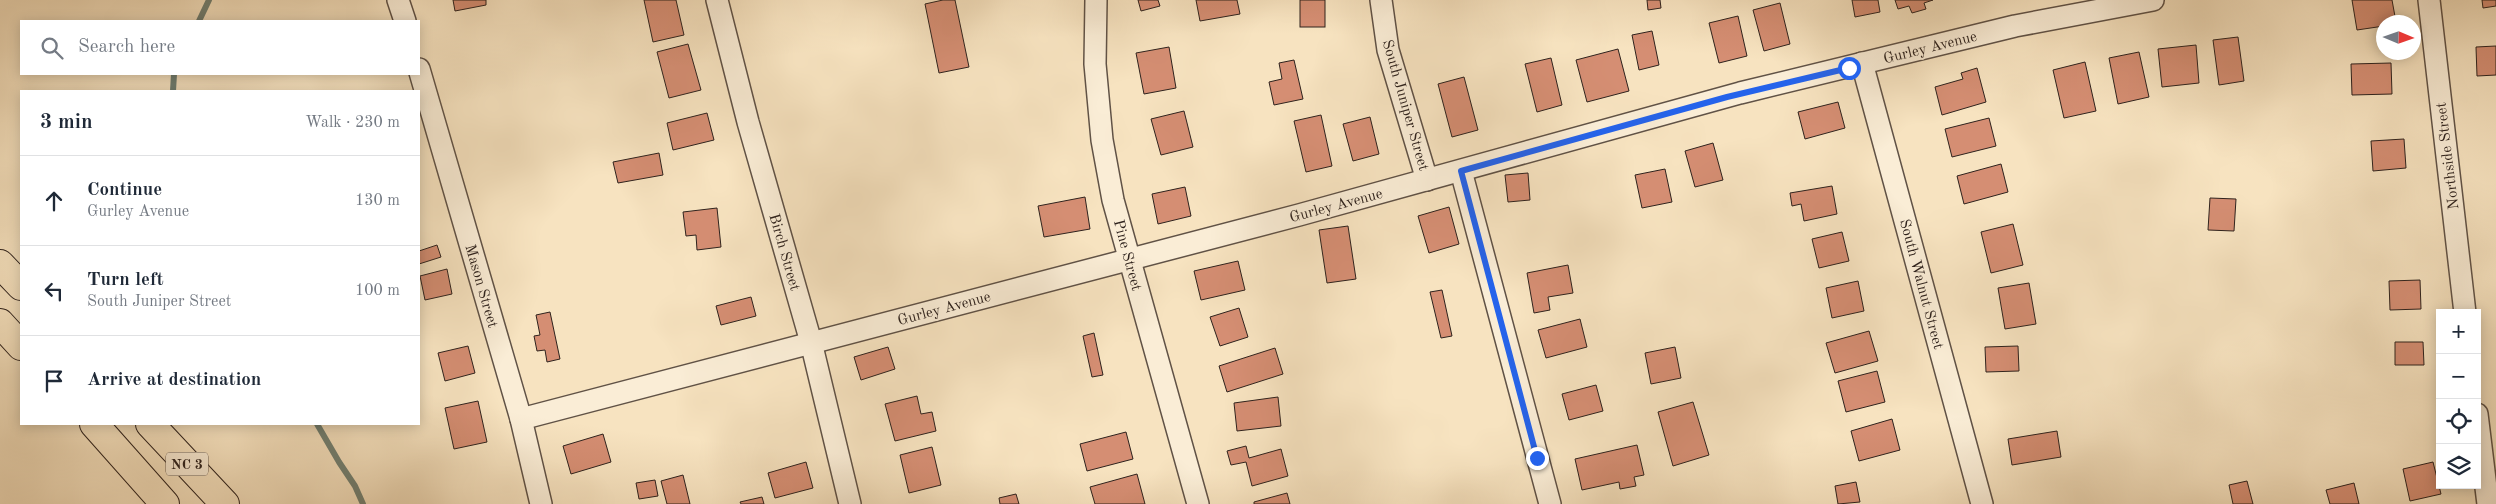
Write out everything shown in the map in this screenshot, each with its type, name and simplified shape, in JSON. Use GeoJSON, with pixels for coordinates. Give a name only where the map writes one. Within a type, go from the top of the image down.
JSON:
{"type":"FeatureCollection","features":[{"type":"Feature","properties":{"kind":"main road"},"geometry":{"type":"LineString","coordinates":[[0,264],[20,285]]}},
{"type":"Feature","properties":{"kind":"main road"},"geometry":{"type":"LineString","coordinates":[[0,323],[20,345]]}},
{"type":"Feature","properties":{"kind":"main road","name":"NC 3"},"geometry":{"type":"LineString","coordinates":[[95,425],[166,504]]}},
{"type":"Feature","properties":{"kind":"main road","name":"NC 3"},"geometry":{"type":"LineString","coordinates":[[151,425],[225,504]]}},
{"type":"Feature","properties":{"kind":"street"},"geometry":{"type":"LineString","coordinates":[[398,0],[404,20]]}},
{"type":"Feature","properties":{"kind":"street","name":"Birch Street"},"geometry":{"type":"LineString","coordinates":[[717,0],[751,132],[811,342],[850,504]]}},
{"type":"Feature","properties":{"kind":"street","name":"Pine Street"},"geometry":{"type":"LineString","coordinates":[[1096,0],[1094,64],[1102,140],[1113,200],[1198,504]]}},
{"type":"Feature","properties":{"kind":"street","name":"South Juniper Street"},"geometry":{"type":"LineString","coordinates":[[1381,0],[1388,50],[1427,180]]}},
{"type":"Feature","properties":{"kind":"street","name":"Gurley Avenue"},"geometry":{"type":"LineString","coordinates":[[521,419],[1130,260],[1727,97],[2015,26],[2153,0]]}},
{"type":"Feature","properties":{"kind":"street","name":"Northside Street"},"geometry":{"type":"LineString","coordinates":[[2429,0],[2466,309]]}},
{"type":"Feature","properties":{"kind":"street","name":"South Walnut Street"},"geometry":{"type":"LineString","coordinates":[[1862,64],[1982,504]]}},
{"type":"Feature","properties":{"kind":"street","name":"Mason Street"},"geometry":{"type":"LineString","coordinates":[[420,72],[521,419],[541,504]]}},
{"type":"Feature","properties":{"kind":"street"},"geometry":{"type":"LineString","coordinates":[[1461,171],[1550,504]]}},
{"type":"Feature","properties":{"kind":"street"},"geometry":{"type":"LineString","coordinates":[[2481,444],[2488,504]]}},
{"type":"Feature","properties":{"kind":"building"},"geometry":{"type":"Polygon","coordinates":[[[453,0],[486,0],[486,5],[455,11],[453,0]]]}},
{"type":"Feature","properties":{"kind":"building"},"geometry":{"type":"Polygon","coordinates":[[[644,0],[676,0],[684,35],[653,42],[644,0]]]}},
{"type":"Feature","properties":{"kind":"building"},"geometry":{"type":"Polygon","coordinates":[[[943,0],[955,0],[969,67],[939,73],[925,4],[943,0]]]}},
{"type":"Feature","properties":{"kind":"building"},"geometry":{"type":"Polygon","coordinates":[[[1138,0],[1158,0],[1160,6],[1141,11],[1138,0]]]}},
{"type":"Feature","properties":{"kind":"building"},"geometry":{"type":"Polygon","coordinates":[[[1196,0],[1237,0],[1240,14],[1200,21],[1196,0]]]}},
{"type":"Feature","properties":{"kind":"building"},"geometry":{"type":"Polygon","coordinates":[[[1300,0],[1325,0],[1325,27],[1300,27],[1300,0]]]}},
{"type":"Feature","properties":{"kind":"building"},"geometry":{"type":"Polygon","coordinates":[[[1647,0],[1660,0],[1661,8],[1648,10],[1647,0]]]}},
{"type":"Feature","properties":{"kind":"building"},"geometry":{"type":"Polygon","coordinates":[[[1852,0],[1878,0],[1880,12],[1855,17],[1852,0]]]}},
{"type":"Feature","properties":{"kind":"building"},"geometry":{"type":"Polygon","coordinates":[[[1895,0],[1933,0],[1924,3],[1926,9],[1912,13],[1909,6],[1898,9],[1895,0]]]}},
{"type":"Feature","properties":{"kind":"building"},"geometry":{"type":"Polygon","coordinates":[[[2352,0],[2392,0],[2395,15],[2376,15],[2376,27],[2357,30],[2352,0]]]}},
{"type":"Feature","properties":{"kind":"building"},"geometry":{"type":"Polygon","coordinates":[[[2482,0],[2496,0],[2496,6],[2483,8],[2482,0]]]}},
{"type":"Feature","properties":{"kind":"building"},"geometry":{"type":"Polygon","coordinates":[[[1780,3],[1790,44],[1764,51],[1753,10],[1780,3]]]}},
{"type":"Feature","properties":{"kind":"building"},"geometry":{"type":"Polygon","coordinates":[[[1738,16],[1747,56],[1719,63],[1709,23],[1738,16]]]}},
{"type":"Feature","properties":{"kind":"building"},"geometry":{"type":"Polygon","coordinates":[[[1652,31],[1659,65],[1639,70],[1632,35],[1652,31]]]}},
{"type":"Feature","properties":{"kind":"building"},"geometry":{"type":"Polygon","coordinates":[[[2238,37],[2244,81],[2219,85],[2213,40],[2238,37]]]}},
{"type":"Feature","properties":{"kind":"building"},"geometry":{"type":"Polygon","coordinates":[[[688,44],[701,90],[669,98],[657,52],[688,44]]]}},
{"type":"Feature","properties":{"kind":"building"},"geometry":{"type":"Polygon","coordinates":[[[2196,45],[2199,83],[2162,87],[2158,49],[2196,45]]]}},
{"type":"Feature","properties":{"kind":"building"},"geometry":{"type":"Polygon","coordinates":[[[2496,46],[2496,75],[2477,76],[2476,47],[2496,46]]]}},
{"type":"Feature","properties":{"kind":"building"},"geometry":{"type":"Polygon","coordinates":[[[1169,47],[1176,88],[1144,94],[1136,53],[1169,47]]]}},
{"type":"Feature","properties":{"kind":"building"},"geometry":{"type":"Polygon","coordinates":[[[1618,49],[1629,91],[1587,102],[1576,60],[1618,49]]]}},
{"type":"Feature","properties":{"kind":"building"},"geometry":{"type":"Polygon","coordinates":[[[2139,52],[2149,97],[2118,104],[2109,58],[2139,52]]]}},
{"type":"Feature","properties":{"kind":"building"},"geometry":{"type":"Polygon","coordinates":[[[1551,58],[1562,105],[1537,112],[1525,64],[1551,58]]]}},
{"type":"Feature","properties":{"kind":"building"},"geometry":{"type":"Polygon","coordinates":[[[1294,60],[1303,99],[1274,105],[1269,82],[1282,79],[1279,63],[1294,60]]]}},
{"type":"Feature","properties":{"kind":"building"},"geometry":{"type":"Polygon","coordinates":[[[2085,62],[2096,111],[2064,118],[2053,70],[2085,62]]]}},
{"type":"Feature","properties":{"kind":"building"},"geometry":{"type":"Polygon","coordinates":[[[2391,63],[2392,94],[2352,95],[2351,64],[2391,63]]]}},
{"type":"Feature","properties":{"kind":"building"},"geometry":{"type":"Polygon","coordinates":[[[1977,68],[1986,102],[1942,115],[1935,87],[1963,79],[1961,73],[1977,68]]]}},
{"type":"Feature","properties":{"kind":"building"},"geometry":{"type":"Polygon","coordinates":[[[1464,77],[1478,130],[1452,137],[1438,84],[1464,77]]]}},
{"type":"Feature","properties":{"kind":"building"},"geometry":{"type":"Polygon","coordinates":[[[1838,102],[1845,128],[1805,139],[1798,112],[1838,102]]]}},
{"type":"Feature","properties":{"kind":"building"},"geometry":{"type":"Polygon","coordinates":[[[1184,111],[1193,147],[1161,155],[1151,119],[1184,111]]]}},
{"type":"Feature","properties":{"kind":"building"},"geometry":{"type":"Polygon","coordinates":[[[707,113],[714,140],[673,150],[667,123],[707,113]]]}},
{"type":"Feature","properties":{"kind":"building"},"geometry":{"type":"Polygon","coordinates":[[[1321,115],[1332,166],[1306,172],[1294,121],[1321,115]]]}},
{"type":"Feature","properties":{"kind":"building"},"geometry":{"type":"Polygon","coordinates":[[[1370,117],[1379,154],[1353,161],[1343,124],[1370,117]]]}},
{"type":"Feature","properties":{"kind":"building"},"geometry":{"type":"Polygon","coordinates":[[[1989,118],[1996,146],[1952,157],[1945,129],[1989,118]]]}},
{"type":"Feature","properties":{"kind":"building"},"geometry":{"type":"Polygon","coordinates":[[[2404,139],[2406,168],[2373,171],[2371,141],[2404,139]]]}},
{"type":"Feature","properties":{"kind":"building"},"geometry":{"type":"Polygon","coordinates":[[[1713,143],[1723,180],[1695,187],[1685,151],[1713,143]]]}},
{"type":"Feature","properties":{"kind":"building"},"geometry":{"type":"Polygon","coordinates":[[[659,153],[663,175],[618,183],[613,162],[659,153]]]}},
{"type":"Feature","properties":{"kind":"building"},"geometry":{"type":"Polygon","coordinates":[[[2001,164],[2008,192],[1964,204],[1957,176],[2001,164]]]}},
{"type":"Feature","properties":{"kind":"building"},"geometry":{"type":"Polygon","coordinates":[[[1665,169],[1672,202],[1642,208],[1635,175],[1665,169]]]}},
{"type":"Feature","properties":{"kind":"building"},"geometry":{"type":"Polygon","coordinates":[[[1528,173],[1530,200],[1508,202],[1505,175],[1528,173]]]}},
{"type":"Feature","properties":{"kind":"building"},"geometry":{"type":"Polygon","coordinates":[[[1832,186],[1837,214],[1804,221],[1801,204],[1792,206],[1790,193],[1832,186]]]}},
{"type":"Feature","properties":{"kind":"building"},"geometry":{"type":"Polygon","coordinates":[[[1185,187],[1191,216],[1158,224],[1152,194],[1185,187]]]}},
{"type":"Feature","properties":{"kind":"building"},"geometry":{"type":"Polygon","coordinates":[[[1085,197],[1090,229],[1044,237],[1038,206],[1085,197]]]}},
{"type":"Feature","properties":{"kind":"building"},"geometry":{"type":"Polygon","coordinates":[[[2210,198],[2236,199],[2234,231],[2208,230],[2210,198]]]}},
{"type":"Feature","properties":{"kind":"building"},"geometry":{"type":"Polygon","coordinates":[[[1449,207],[1459,244],[1429,253],[1418,216],[1449,207]]]}},
{"type":"Feature","properties":{"kind":"building"},"geometry":{"type":"Polygon","coordinates":[[[717,208],[721,247],[697,250],[696,235],[686,236],[683,212],[717,208]]]}},
{"type":"Feature","properties":{"kind":"building"},"geometry":{"type":"Polygon","coordinates":[[[2013,224],[2023,265],[1991,273],[1981,232],[2013,224]]]}},
{"type":"Feature","properties":{"kind":"building"},"geometry":{"type":"Polygon","coordinates":[[[1348,226],[1356,279],[1327,283],[1319,230],[1348,226]]]}},
{"type":"Feature","properties":{"kind":"building"},"geometry":{"type":"Polygon","coordinates":[[[1842,232],[1849,261],[1819,268],[1812,239],[1842,232]]]}},
{"type":"Feature","properties":{"kind":"building"},"geometry":{"type":"Polygon","coordinates":[[[437,245],[441,257],[420,264],[420,251],[437,245]]]}},
{"type":"Feature","properties":{"kind":"building"},"geometry":{"type":"Polygon","coordinates":[[[1238,261],[1245,290],[1201,300],[1194,271],[1238,261]]]}},
{"type":"Feature","properties":{"kind":"building"},"geometry":{"type":"Polygon","coordinates":[[[1568,265],[1573,293],[1548,297],[1550,310],[1534,313],[1527,273],[1568,265]]]}},
{"type":"Feature","properties":{"kind":"building"},"geometry":{"type":"Polygon","coordinates":[[[447,269],[452,294],[425,300],[420,276],[447,269]]]}},
{"type":"Feature","properties":{"kind":"building"},"geometry":{"type":"Polygon","coordinates":[[[2420,280],[2421,309],[2390,310],[2389,281],[2420,280]]]}},
{"type":"Feature","properties":{"kind":"building"},"geometry":{"type":"Polygon","coordinates":[[[1858,281],[1864,311],[1832,318],[1826,288],[1858,281]]]}},
{"type":"Feature","properties":{"kind":"building"},"geometry":{"type":"Polygon","coordinates":[[[2029,283],[2036,324],[2005,329],[1998,288],[2029,283]]]}},
{"type":"Feature","properties":{"kind":"building"},"geometry":{"type":"Polygon","coordinates":[[[1442,290],[1452,336],[1441,338],[1430,292],[1442,290]]]}},
{"type":"Feature","properties":{"kind":"building"},"geometry":{"type":"Polygon","coordinates":[[[751,297],[756,316],[721,325],[716,306],[751,297]]]}},
{"type":"Feature","properties":{"kind":"building"},"geometry":{"type":"Polygon","coordinates":[[[1239,308],[1248,337],[1220,346],[1210,317],[1239,308]]]}},
{"type":"Feature","properties":{"kind":"building"},"geometry":{"type":"Polygon","coordinates":[[[550,312],[560,359],[547,362],[545,350],[537,351],[534,336],[540,335],[536,315],[550,312]]]}},
{"type":"Feature","properties":{"kind":"building"},"geometry":{"type":"Polygon","coordinates":[[[1580,319],[1587,347],[1546,358],[1538,330],[1580,319]]]}},
{"type":"Feature","properties":{"kind":"building"},"geometry":{"type":"Polygon","coordinates":[[[1869,331],[1878,361],[1835,373],[1826,343],[1869,331]]]}},
{"type":"Feature","properties":{"kind":"building"},"geometry":{"type":"Polygon","coordinates":[[[1094,333],[1103,375],[1092,377],[1083,336],[1094,333]]]}},
{"type":"Feature","properties":{"kind":"building"},"geometry":{"type":"Polygon","coordinates":[[[2395,342],[2423,342],[2424,365],[2395,365],[2395,342]]]}},
{"type":"Feature","properties":{"kind":"building"},"geometry":{"type":"Polygon","coordinates":[[[468,346],[475,373],[445,381],[438,353],[468,346]]]}},
{"type":"Feature","properties":{"kind":"building"},"geometry":{"type":"Polygon","coordinates":[[[2018,346],[2019,371],[1986,372],[1985,347],[2018,346]]]}},
{"type":"Feature","properties":{"kind":"building"},"geometry":{"type":"Polygon","coordinates":[[[888,347],[895,369],[861,380],[854,357],[888,347]]]}},
{"type":"Feature","properties":{"kind":"building"},"geometry":{"type":"Polygon","coordinates":[[[1675,347],[1681,378],[1651,384],[1645,353],[1675,347]]]}},
{"type":"Feature","properties":{"kind":"building"},"geometry":{"type":"Polygon","coordinates":[[[1275,348],[1283,374],[1227,392],[1219,366],[1275,348]]]}},
{"type":"Feature","properties":{"kind":"building"},"geometry":{"type":"Polygon","coordinates":[[[1877,371],[1885,402],[1846,412],[1838,381],[1877,371]]]}},
{"type":"Feature","properties":{"kind":"building"},"geometry":{"type":"Polygon","coordinates":[[[1596,385],[1603,411],[1569,420],[1562,394],[1596,385]]]}},
{"type":"Feature","properties":{"kind":"building"},"geometry":{"type":"Polygon","coordinates":[[[917,396],[921,414],[932,412],[936,431],[895,441],[885,404],[917,396]]]}},
{"type":"Feature","properties":{"kind":"building"},"geometry":{"type":"Polygon","coordinates":[[[1278,397],[1281,426],[1237,431],[1234,403],[1278,397]]]}},
{"type":"Feature","properties":{"kind":"building"},"geometry":{"type":"Polygon","coordinates":[[[478,401],[487,442],[454,449],[445,408],[478,401]]]}},
{"type":"Feature","properties":{"kind":"building"},"geometry":{"type":"Polygon","coordinates":[[[1693,402],[1709,455],[1673,466],[1658,412],[1693,402]]]}},
{"type":"Feature","properties":{"kind":"building"},"geometry":{"type":"Polygon","coordinates":[[[1892,419],[1900,450],[1859,461],[1851,431],[1892,419]]]}},
{"type":"Feature","properties":{"kind":"building"},"geometry":{"type":"Polygon","coordinates":[[[2057,431],[2061,457],[2012,465],[2008,439],[2057,431]]]}},
{"type":"Feature","properties":{"kind":"building"},"geometry":{"type":"Polygon","coordinates":[[[1126,432],[1133,459],[1087,471],[1080,444],[1126,432]]]}},
{"type":"Feature","properties":{"kind":"building"},"geometry":{"type":"Polygon","coordinates":[[[603,434],[611,462],[571,474],[563,446],[603,434]]]}},
{"type":"Feature","properties":{"kind":"building"},"geometry":{"type":"Polygon","coordinates":[[[1637,445],[1644,475],[1634,477],[1636,486],[1620,489],[1619,482],[1582,490],[1575,459],[1637,445]]]}},
{"type":"Feature","properties":{"kind":"building"},"geometry":{"type":"Polygon","coordinates":[[[1246,446],[1249,458],[1281,449],[1288,476],[1252,486],[1246,462],[1231,465],[1227,451],[1246,446]]]}},
{"type":"Feature","properties":{"kind":"building"},"geometry":{"type":"Polygon","coordinates":[[[932,447],[941,485],[909,493],[900,455],[932,447]]]}},
{"type":"Feature","properties":{"kind":"building"},"geometry":{"type":"Polygon","coordinates":[[[806,462],[813,488],[775,498],[768,473],[806,462]]]}},
{"type":"Feature","properties":{"kind":"building"},"geometry":{"type":"Polygon","coordinates":[[[2433,462],[2436,474],[2436,489],[2440,489],[2441,494],[2410,501],[2403,469],[2433,462]]]}},
{"type":"Feature","properties":{"kind":"building"},"geometry":{"type":"Polygon","coordinates":[[[1137,474],[1145,504],[1095,504],[1090,487],[1137,474]]]}},
{"type":"Feature","properties":{"kind":"building"},"geometry":{"type":"Polygon","coordinates":[[[683,475],[690,504],[667,504],[661,481],[683,475]]]}},
{"type":"Feature","properties":{"kind":"building"},"geometry":{"type":"Polygon","coordinates":[[[655,480],[658,496],[639,499],[636,483],[655,480]]]}},
{"type":"Feature","properties":{"kind":"building"},"geometry":{"type":"Polygon","coordinates":[[[2247,481],[2253,504],[2233,504],[2229,485],[2247,481]]]}},
{"type":"Feature","properties":{"kind":"building"},"geometry":{"type":"Polygon","coordinates":[[[1856,482],[1860,502],[1838,504],[1835,486],[1856,482]]]}},
{"type":"Feature","properties":{"kind":"building"},"geometry":{"type":"Polygon","coordinates":[[[2354,483],[2359,504],[2330,504],[2326,490],[2354,483]]]}},
{"type":"Feature","properties":{"kind":"building"},"geometry":{"type":"Polygon","coordinates":[[[1287,493],[1290,504],[1254,504],[1254,502],[1287,493]]]}},
{"type":"Feature","properties":{"kind":"building"},"geometry":{"type":"Polygon","coordinates":[[[1016,494],[1019,504],[1000,504],[999,498],[1016,494]]]}},
{"type":"Feature","properties":{"kind":"building"},"geometry":{"type":"Polygon","coordinates":[[[762,497],[764,504],[741,504],[740,502],[762,497]]]}},
{"type":"Feature","properties":{"kind":"waterway"},"geometry":{"type":"LineString","coordinates":[[199,20],[209,0]]}},
{"type":"Feature","properties":{"kind":"waterway"},"geometry":{"type":"LineString","coordinates":[[173,90],[174,75]]}},
{"type":"Feature","properties":{"kind":"waterway"},"geometry":{"type":"LineString","coordinates":[[318,425],[355,486],[363,504]]}},
{"type":"Feature","properties":{"kind":"route"},"geometry":{"type":"LineString","coordinates":[[1537,458],[1461,171],[1727,97],[1849,68]]}}]}
